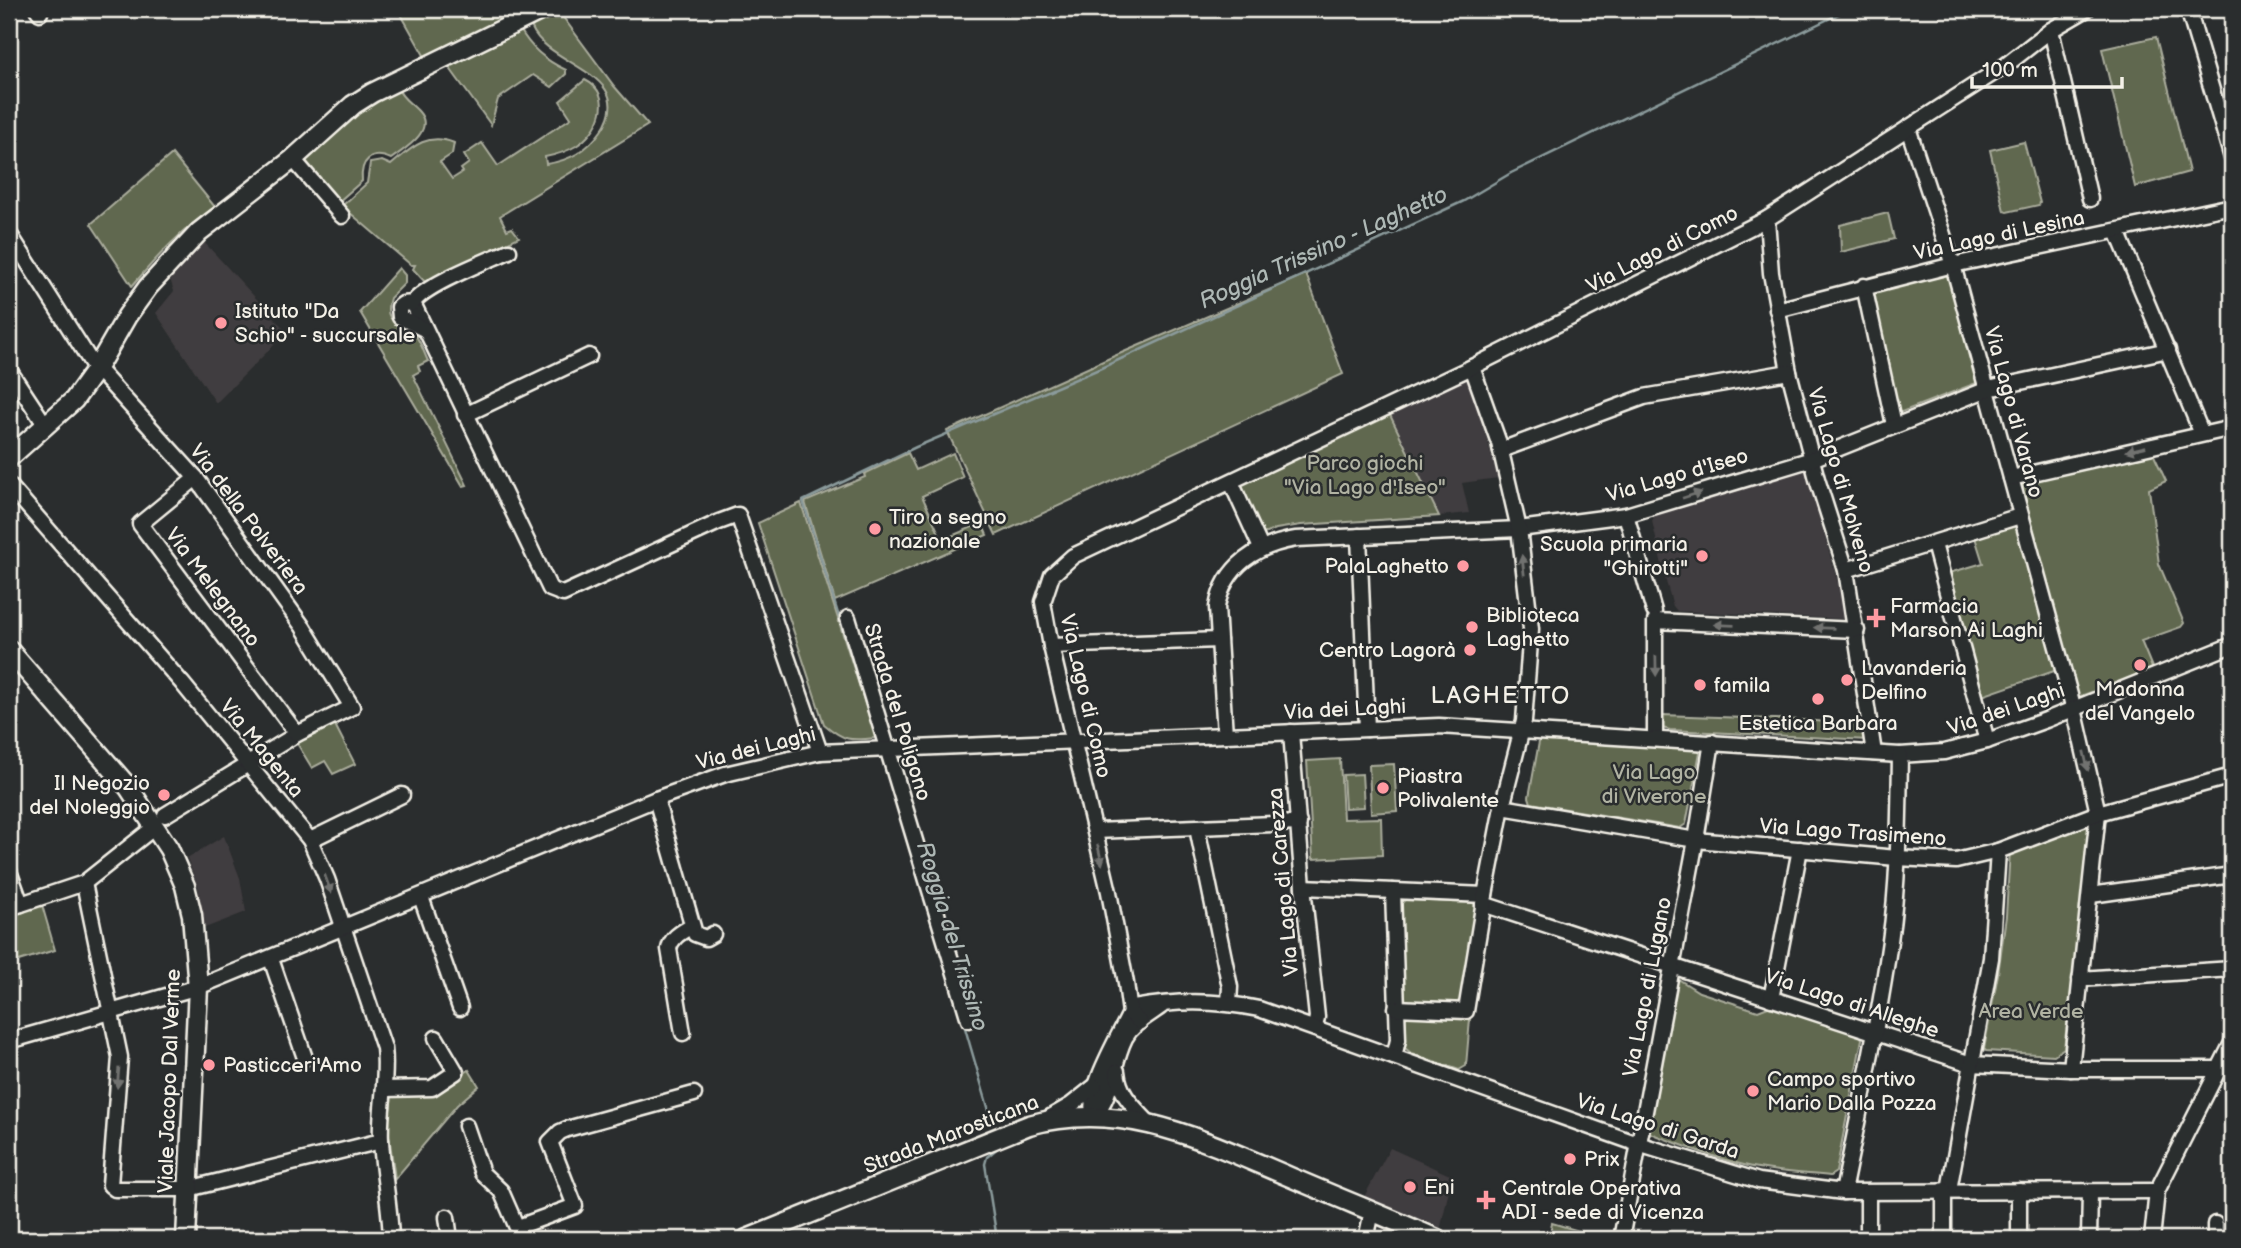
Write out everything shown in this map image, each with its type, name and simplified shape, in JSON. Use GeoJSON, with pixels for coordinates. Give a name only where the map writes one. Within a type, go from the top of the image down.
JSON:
{"type":"FeatureCollection","features":[{"type":"Feature","properties":{"kind":"main road"},"geometry":{"type":"LineString","coordinates":[[9,458],[74,400],[97,368],[127,316],[178,253],[199,232],[293,159],[353,105],[544,9]]}},
{"type":"Feature","properties":{"kind":"main road","name":"Viale Jacopo Dal Verme"},"geometry":{"type":"LineString","coordinates":[[9,650],[129,788],[169,849],[185,886],[192,915],[198,987],[186,1239]]}},
{"type":"Feature","properties":{"kind":"main road","name":"Strada Marosticana"},"geometry":{"type":"LineString","coordinates":[[747,1239],[1007,1133],[1043,1121],[1094,1116],[1147,1122],[1194,1137],[1437,1239]]}},
{"type":"Feature","properties":{"kind":"street","name":"Via Lago di Como"},"geometry":{"type":"LineString","coordinates":[[1135,1017],[1112,905],[1051,646],[1043,602],[1052,575],[1073,556],[1472,367],[1767,219],[2006,65],[2051,30],[2087,9]]}},
{"type":"Feature","properties":{"kind":"street"},"geometry":{"type":"LineString","coordinates":[[2188,9],[2232,158]]}},
{"type":"Feature","properties":{"kind":"street"},"geometry":{"type":"LineString","coordinates":[[2051,30],[2090,199]]}},
{"type":"Feature","properties":{"kind":"street","name":"Via Lago di Varano"},"geometry":{"type":"LineString","coordinates":[[1908,128],[1953,265],[1988,389],[2074,709],[2098,813],[2070,1069]]}},
{"type":"Feature","properties":{"kind":"street"},"geometry":{"type":"LineString","coordinates":[[293,159],[342,216]]}},
{"type":"Feature","properties":{"kind":"street","name":"Via Lago di Lesina"},"geometry":{"type":"LineString","coordinates":[[1777,310],[1953,265],[2232,206]]}},
{"type":"Feature","properties":{"kind":"street","name":"Via Lago di Molveno"},"geometry":{"type":"LineString","coordinates":[[1767,219],[1777,310],[1789,372],[1846,570],[1874,753]]}},
{"type":"Feature","properties":{"kind":"street"},"geometry":{"type":"LineString","coordinates":[[2117,231],[2202,434]]}},
{"type":"Feature","properties":{"kind":"street","name":"Via della Polveriera"},"geometry":{"type":"LineString","coordinates":[[9,233],[97,368],[196,478],[303,627],[352,707],[297,734]]}},
{"type":"Feature","properties":{"kind":"street"},"geometry":{"type":"LineString","coordinates":[[509,251],[433,287],[416,297],[413,303],[550,589],[564,594],[738,515],[820,752]]}},
{"type":"Feature","properties":{"kind":"street"},"geometry":{"type":"LineString","coordinates":[[1864,286],[1894,425]]}},
{"type":"Feature","properties":{"kind":"street","name":"Via Lago d'Iseo"},"geometry":{"type":"LineString","coordinates":[[1225,736],[1217,607],[1220,590],[1238,565],[1261,548],[1296,539],[1519,529],[1626,515],[1812,459],[1988,389],[2168,350]]}},
{"type":"Feature","properties":{"kind":"street"},"geometry":{"type":"LineString","coordinates":[[465,415],[589,356]]}},
{"type":"Feature","properties":{"kind":"street"},"geometry":{"type":"LineString","coordinates":[[1396,1008],[1466,1011],[1502,807],[1522,730],[1531,629],[1519,529],[1501,450],[1472,367]]}},
{"type":"Feature","properties":{"kind":"street"},"geometry":{"type":"LineString","coordinates":[[9,370],[46,426]]}},
{"type":"Feature","properties":{"kind":"street"},"geometry":{"type":"LineString","coordinates":[[1501,450],[1644,397],[1789,372]]}},
{"type":"Feature","properties":{"kind":"street"},"geometry":{"type":"LineString","coordinates":[[2011,478],[2232,428]]}},
{"type":"Feature","properties":{"kind":"street","name":"Via Melegnano"},"geometry":{"type":"LineString","coordinates":[[196,478],[140,524],[297,734]]}},
{"type":"Feature","properties":{"kind":"street"},"geometry":{"type":"LineString","coordinates":[[1231,482],[1261,548]]}},
{"type":"Feature","properties":{"kind":"street","name":"Via Magenta"},"geometry":{"type":"LineString","coordinates":[[9,485],[249,764],[310,840],[327,879],[384,1048],[387,1066],[381,1142],[390,1206],[391,1239]]}},
{"type":"Feature","properties":{"kind":"street"},"geometry":{"type":"LineString","coordinates":[[1626,515],[1655,616],[1655,738]]}},
{"type":"Feature","properties":{"kind":"street"},"geometry":{"type":"LineString","coordinates":[[1846,570],[2020,516]]}},
{"type":"Feature","properties":{"kind":"street"},"geometry":{"type":"LineString","coordinates":[[1359,536],[1367,729]]}},
{"type":"Feature","properties":{"kind":"street"},"geometry":{"type":"LineString","coordinates":[[1934,544],[1987,741]]}},
{"type":"Feature","properties":{"kind":"street"},"geometry":{"type":"LineString","coordinates":[[1655,616],[1857,630]]}},
{"type":"Feature","properties":{"kind":"street","name":"Strada del Poligono"},"geometry":{"type":"LineString","coordinates":[[848,618],[969,1020]]}},
{"type":"Feature","properties":{"kind":"street"},"geometry":{"type":"LineString","coordinates":[[1051,646],[1219,640]]}},
{"type":"Feature","properties":{"kind":"street","name":"Via dei Laghi"},"geometry":{"type":"LineString","coordinates":[[9,1041],[198,987],[656,799],[725,774],[820,752],[1439,726],[1900,755],[1944,752],[1987,741],[2074,709],[2232,645]]}},
{"type":"Feature","properties":{"kind":"street","name":"Via Lago di Carezza"},"geometry":{"type":"LineString","coordinates":[[1291,732],[1303,887],[1317,1017],[1315,1028]]}},
{"type":"Feature","properties":{"kind":"street"},"geometry":{"type":"LineString","coordinates":[[165,815],[297,734]]}},
{"type":"Feature","properties":{"kind":"street","name":"Via Lago di Lugano"},"geometry":{"type":"LineString","coordinates":[[1621,1239],[1712,742]]}},
{"type":"Feature","properties":{"kind":"street"},"geometry":{"type":"LineString","coordinates":[[1843,1192],[1891,939],[1900,755]]}},
{"type":"Feature","properties":{"kind":"street","name":"Via Lago Trasimeno"},"geometry":{"type":"LineString","coordinates":[[1502,807],[1696,840],[1956,861],[1998,851],[2098,813],[2232,776]]}},
{"type":"Feature","properties":{"kind":"street"},"geometry":{"type":"LineString","coordinates":[[310,840],[402,795]]}},
{"type":"Feature","properties":{"kind":"street"},"geometry":{"type":"LineString","coordinates":[[656,799],[695,934],[706,938],[713,934]]}},
{"type":"Feature","properties":{"kind":"street"},"geometry":{"type":"LineString","coordinates":[[1095,831],[1299,823]]}},
{"type":"Feature","properties":{"kind":"street"},"geometry":{"type":"LineString","coordinates":[[1197,828],[1230,987],[1229,1003]]}},
{"type":"Feature","properties":{"kind":"street"},"geometry":{"type":"LineString","coordinates":[[9,871],[15,906],[84,883],[147,833]]}},
{"type":"Feature","properties":{"kind":"street"},"geometry":{"type":"LineString","coordinates":[[1771,999],[1800,849]]}},
{"type":"Feature","properties":{"kind":"street"},"geometry":{"type":"LineString","coordinates":[[1944,1239],[1946,1190],[1991,958],[1998,851]]}},
{"type":"Feature","properties":{"kind":"street"},"geometry":{"type":"LineString","coordinates":[[2091,895],[2232,874]]}},
{"type":"Feature","properties":{"kind":"street"},"geometry":{"type":"LineString","coordinates":[[84,883],[120,1057],[110,1185],[115,1189],[188,1189],[381,1142]]}},
{"type":"Feature","properties":{"kind":"street","name":"Via Lago di Alleghe"},"geometry":{"type":"LineString","coordinates":[[1303,887],[1484,899],[1672,967],[1970,1064],[2070,1069],[2219,1069]]}},
{"type":"Feature","properties":{"kind":"street"},"geometry":{"type":"LineString","coordinates":[[1393,891],[1398,1040],[1394,1057]]}},
{"type":"Feature","properties":{"kind":"street"},"geometry":{"type":"LineString","coordinates":[[421,897],[460,1008]]}},
{"type":"Feature","properties":{"kind":"street"},"geometry":{"type":"LineString","coordinates":[[682,1033],[669,949],[675,938],[692,926]]}},
{"type":"Feature","properties":{"kind":"street"},"geometry":{"type":"LineString","coordinates":[[271,959],[304,1058]]}},
{"type":"Feature","properties":{"kind":"street"},"geometry":{"type":"LineString","coordinates":[[2080,979],[2232,970]]}},
{"type":"Feature","properties":{"kind":"street","name":"Via Lago di Garda"},"geometry":{"type":"LineString","coordinates":[[1135,1017],[1134,1008],[1203,1001],[1259,1009],[1638,1144],[1759,1181],[1843,1192],[2157,1191]]}},
{"type":"Feature","properties":{"kind":"street"},"geometry":{"type":"LineString","coordinates":[[1135,1017],[1124,1040],[1102,1107],[1094,1116],[1090,1108],[1095,1086],[1135,1017]]}},
{"type":"Feature","properties":{"kind":"street"},"geometry":{"type":"LineString","coordinates":[[384,1090],[432,1088],[456,1072],[436,1038]]}},
{"type":"Feature","properties":{"kind":"street"},"geometry":{"type":"LineString","coordinates":[[2152,1239],[2157,1191],[2232,1043]]}},
{"type":"Feature","properties":{"kind":"street"},"geometry":{"type":"LineString","coordinates":[[1116,1070],[1118,1086],[1128,1102],[1147,1122]]}},
{"type":"Feature","properties":{"kind":"street"},"geometry":{"type":"LineString","coordinates":[[1043,1121],[1071,1105],[1095,1086]]}},
{"type":"Feature","properties":{"kind":"street"},"geometry":{"type":"LineString","coordinates":[[466,1126],[482,1174],[501,1191],[520,1233],[575,1206],[550,1142],[553,1138],[567,1129],[694,1094]]}},
{"type":"Feature","properties":{"kind":"street"},"geometry":{"type":"LineString","coordinates":[[2019,1191],[2019,1239]]}},
{"type":"Feature","properties":{"kind":"street"},"geometry":{"type":"LineString","coordinates":[[1868,1192],[1868,1239]]}},
{"type":"Feature","properties":{"kind":"street"},"geometry":{"type":"LineString","coordinates":[[2089,1239],[2090,1192]]}},
{"type":"Feature","properties":{"kind":"street"},"geometry":{"type":"LineString","coordinates":[[1366,1239],[1372,1212]]}},
{"type":"Feature","properties":{"kind":"street"},"geometry":{"type":"LineString","coordinates":[[447,1217],[450,1239]]}},
{"type":"Feature","properties":{"kind":"street"},"geometry":{"type":"LineString","coordinates":[[2214,1239],[2216,1223]]}},
{"type":"Feature","properties":{"kind":"street"},"geometry":{"type":"LineString","coordinates":[[47,1239],[63,1238]]}},
{"type":"Feature","properties":{"kind":"shaded area","name":"Istituto \"Da Schio\" - succursale"},"geometry":{"type":"Polygon","coordinates":[[[204,242],[287,332],[216,403],[156,313],[174,291],[170,279],[204,242]]]}},
{"type":"Feature","properties":{"kind":"shaded area"},"geometry":{"type":"Polygon","coordinates":[[[1468,372],[1498,478],[1462,483],[1469,513],[1439,516],[1388,411],[1468,372]]]}},
{"type":"Feature","properties":{"kind":"shaded area"},"geometry":{"type":"Polygon","coordinates":[[[1802,468],[1806,470],[1847,615],[1844,619],[1677,611],[1665,578],[1652,521],[1655,515],[1802,468]]]}},
{"type":"Feature","properties":{"kind":"shaded area"},"geometry":{"type":"Polygon","coordinates":[[[224,836],[240,878],[246,912],[205,928],[198,887],[187,858],[224,836]]]}},
{"type":"Feature","properties":{"kind":"shaded area","name":"Eni"},"geometry":{"type":"Polygon","coordinates":[[[1390,1148],[1452,1176],[1440,1231],[1364,1197],[1390,1148]]]}},
{"type":"Feature","properties":{"kind":"green space"},"geometry":{"type":"Polygon","coordinates":[[[398,9],[520,9],[426,59],[398,9]]]}},
{"type":"Feature","properties":{"kind":"green space"},"geometry":{"type":"Polygon","coordinates":[[[557,9],[614,86],[648,125],[500,216],[507,230],[512,228],[519,237],[425,282],[413,269],[415,265],[411,265],[342,206],[367,183],[370,163],[382,161],[391,165],[427,140],[454,143],[452,154],[440,162],[452,179],[463,172],[461,169],[469,163],[464,155],[482,143],[498,166],[571,118],[560,101],[585,80],[600,95],[602,104],[597,123],[576,146],[545,157],[546,164],[570,157],[590,144],[601,131],[610,112],[609,96],[601,83],[541,41],[532,28],[534,23],[557,9]]]}},
{"type":"Feature","properties":{"kind":"green space"},"geometry":{"type":"Polygon","coordinates":[[[520,29],[534,48],[552,63],[566,70],[566,74],[552,87],[533,75],[498,99],[491,125],[446,63],[520,29]]]}},
{"type":"Feature","properties":{"kind":"green space"},"geometry":{"type":"Polygon","coordinates":[[[2156,37],[2189,172],[2135,187],[2102,49],[2156,37]]]}},
{"type":"Feature","properties":{"kind":"green space"},"geometry":{"type":"Polygon","coordinates":[[[397,87],[423,119],[421,133],[391,159],[378,156],[368,159],[363,168],[362,181],[338,202],[302,161],[356,112],[397,87]]]}},
{"type":"Feature","properties":{"kind":"green space"},"geometry":{"type":"Polygon","coordinates":[[[2024,142],[2040,203],[2007,212],[2004,211],[1990,150],[2024,142]]]}},
{"type":"Feature","properties":{"kind":"green space"},"geometry":{"type":"Polygon","coordinates":[[[172,154],[215,207],[181,234],[132,286],[91,224],[172,154]]]}},
{"type":"Feature","properties":{"kind":"green space"},"geometry":{"type":"Polygon","coordinates":[[[1888,213],[1894,239],[1841,252],[1840,225],[1888,213]]]}},
{"type":"Feature","properties":{"kind":"green space"},"geometry":{"type":"Polygon","coordinates":[[[399,268],[405,275],[405,283],[390,298],[388,314],[415,335],[421,344],[428,361],[418,366],[420,371],[413,375],[467,485],[463,486],[360,312],[399,268]]]}},
{"type":"Feature","properties":{"kind":"green space"},"geometry":{"type":"Polygon","coordinates":[[[1950,271],[1979,382],[1899,413],[1870,293],[1950,271]]]}},
{"type":"Feature","properties":{"kind":"green space"},"geometry":{"type":"Polygon","coordinates":[[[1306,274],[1343,374],[996,535],[947,431],[1306,274]]]}},
{"type":"Feature","properties":{"kind":"green space","name":"Parco giochi \"Via Lago d'Iseo\""},"geometry":{"type":"Polygon","coordinates":[[[1388,411],[1439,516],[1301,525],[1276,529],[1259,536],[1239,486],[1388,411]]]}},
{"type":"Feature","properties":{"kind":"green space"},"geometry":{"type":"Polygon","coordinates":[[[2152,451],[2166,481],[2149,489],[2159,564],[2184,623],[2181,627],[2141,641],[2153,670],[2075,698],[2021,480],[2152,451]]]}},
{"type":"Feature","properties":{"kind":"green space","name":"Tiro a segno nazionale"},"geometry":{"type":"Polygon","coordinates":[[[908,453],[916,470],[953,453],[963,477],[922,496],[942,540],[982,523],[987,535],[835,601],[805,502],[865,477],[864,474],[908,453]]]}},
{"type":"Feature","properties":{"kind":"green space"},"geometry":{"type":"Polygon","coordinates":[[[801,503],[876,738],[848,738],[824,724],[758,523],[801,503]]]}},
{"type":"Feature","properties":{"kind":"green space"},"geometry":{"type":"Polygon","coordinates":[[[2017,523],[2057,670],[1982,696],[1949,573],[1983,563],[1974,534],[2017,523]]]}},
{"type":"Feature","properties":{"kind":"green space"},"geometry":{"type":"Polygon","coordinates":[[[1662,715],[1867,725],[1868,740],[1670,730],[1662,728],[1662,715]]]}},
{"type":"Feature","properties":{"kind":"green space"},"geometry":{"type":"Polygon","coordinates":[[[332,719],[355,764],[333,774],[325,761],[312,768],[295,740],[332,719]]]}},
{"type":"Feature","properties":{"kind":"green space","name":"Via Lago di Viverone"},"geometry":{"type":"Polygon","coordinates":[[[1542,739],[1697,748],[1700,752],[1686,824],[1680,828],[1531,803],[1529,797],[1539,742],[1542,739]]]}},
{"type":"Feature","properties":{"kind":"green space"},"geometry":{"type":"Polygon","coordinates":[[[1340,759],[1343,819],[1381,818],[1382,855],[1313,859],[1307,761],[1340,759]]]}},
{"type":"Feature","properties":{"kind":"green space","name":"Piastra Polivalente"},"geometry":{"type":"Polygon","coordinates":[[[1394,764],[1397,811],[1371,813],[1369,765],[1394,764]]]}},
{"type":"Feature","properties":{"kind":"green space"},"geometry":{"type":"Polygon","coordinates":[[[1362,774],[1364,807],[1345,808],[1343,775],[1362,774]]]}},
{"type":"Feature","properties":{"kind":"green space","name":"Area Verde"},"geometry":{"type":"Polygon","coordinates":[[[2092,825],[2064,1048],[2054,1055],[1986,1051],[1984,1049],[2006,916],[2010,850],[2032,840],[2092,825]]]}},
{"type":"Feature","properties":{"kind":"green space"},"geometry":{"type":"Polygon","coordinates":[[[1405,900],[1474,903],[1479,907],[1460,1000],[1452,1006],[1404,1002],[1401,904],[1405,900]]]}},
{"type":"Feature","properties":{"kind":"green space"},"geometry":{"type":"Polygon","coordinates":[[[42,905],[55,950],[9,964],[9,915],[42,905]]]}},
{"type":"Feature","properties":{"kind":"green space"},"geometry":{"type":"Polygon","coordinates":[[[1675,977],[1699,992],[1758,1011],[1773,1005],[1860,1034],[1862,1039],[1836,1172],[1830,1176],[1755,1167],[1707,1154],[1647,1132],[1675,977]]]}},
{"type":"Feature","properties":{"kind":"green space"},"geometry":{"type":"Polygon","coordinates":[[[1408,1014],[1470,1019],[1466,1066],[1459,1070],[1411,1053],[1405,1048],[1405,1019],[1408,1014]]]}},
{"type":"Feature","properties":{"kind":"green space"},"geometry":{"type":"Polygon","coordinates":[[[469,1070],[479,1086],[457,1105],[395,1179],[388,1128],[392,1094],[437,1092],[469,1070]]]}},
{"type":"Feature","properties":{"kind":"green space"},"geometry":{"type":"Polygon","coordinates":[[[1552,1223],[1606,1239],[1549,1239],[1552,1223]]]}},
{"type":"Feature","properties":{"kind":"waterway","name":"Roggia Trissino - Laghetto"},"geometry":{"type":"LineString","coordinates":[[872,723],[803,501],[916,447],[1099,369],[1464,201],[1511,173],[1849,9]]}},
{"type":"Feature","properties":{"kind":"waterway","name":"Roggia del Trissino"},"geometry":{"type":"LineString","coordinates":[[901,817],[955,998]]}},
{"type":"Feature","properties":{"kind":"waterway","name":"Roggia del Trissino"},"geometry":{"type":"LineString","coordinates":[[963,1021],[992,1121]]}},
{"type":"Feature","properties":{"kind":"waterway","name":"Roggia del Trissino"},"geometry":{"type":"LineString","coordinates":[[997,1239],[985,1164],[987,1157],[1000,1146]]}},
{"type":"Feature","properties":{"kind":"place","name":"Istituto \"Da Schio\" - succursale"},"geometry":{"type":"Point","coordinates":[221,323]}},
{"type":"Feature","properties":{"kind":"place","name":"Tiro a segno nazionale"},"geometry":{"type":"Point","coordinates":[875,529]}},
{"type":"Feature","properties":{"kind":"place","name":"Scuola primaria \"Ghirotti\""},"geometry":{"type":"Point","coordinates":[1702,556]}},
{"type":"Feature","properties":{"kind":"place","name":"PalaLaghetto"},"geometry":{"type":"Point","coordinates":[1463,566]}},
{"type":"Feature","properties":{"kind":"place","name":"Farmacia Marson Ai Laghi"},"geometry":{"type":"Point","coordinates":[1876,618]}},
{"type":"Feature","properties":{"kind":"place","name":"Biblioteca Laghetto"},"geometry":{"type":"Point","coordinates":[1472,627]}},
{"type":"Feature","properties":{"kind":"place","name":"Centro Lagorà"},"geometry":{"type":"Point","coordinates":[1470,650]}},
{"type":"Feature","properties":{"kind":"place","name":"Madonna del Vangelo"},"geometry":{"type":"Point","coordinates":[2140,665]}},
{"type":"Feature","properties":{"kind":"place","name":"Lavanderia Delfino"},"geometry":{"type":"Point","coordinates":[1847,680]}},
{"type":"Feature","properties":{"kind":"place","name":"famila"},"geometry":{"type":"Point","coordinates":[1700,685]}},
{"type":"Feature","properties":{"kind":"place","name":"Estetica Barbara"},"geometry":{"type":"Point","coordinates":[1818,699]}},
{"type":"Feature","properties":{"kind":"place","name":"Piastra Polivalente"},"geometry":{"type":"Point","coordinates":[1383,788]}},
{"type":"Feature","properties":{"kind":"place","name":"Il Negozio del Noleggio"},"geometry":{"type":"Point","coordinates":[164,795]}},
{"type":"Feature","properties":{"kind":"place","name":"Pasticceri'Amo"},"geometry":{"type":"Point","coordinates":[209,1065]}},
{"type":"Feature","properties":{"kind":"place","name":"Campo sportivo Mario Dalla Pozza"},"geometry":{"type":"Point","coordinates":[1753,1091]}},
{"type":"Feature","properties":{"kind":"place","name":"Prix"},"geometry":{"type":"Point","coordinates":[1570,1159]}},
{"type":"Feature","properties":{"kind":"place","name":"Eni"},"geometry":{"type":"Point","coordinates":[1410,1187]}},
{"type":"Feature","properties":{"kind":"place","name":"Centrale Operativa ADI - sede di Vicenza"},"geometry":{"type":"Point","coordinates":[1486,1200]}},
{"type":"Feature","properties":{"kind":"district","name":"LAGHETTO"},"geometry":{"type":"Point","coordinates":[1501,695]}}]}
